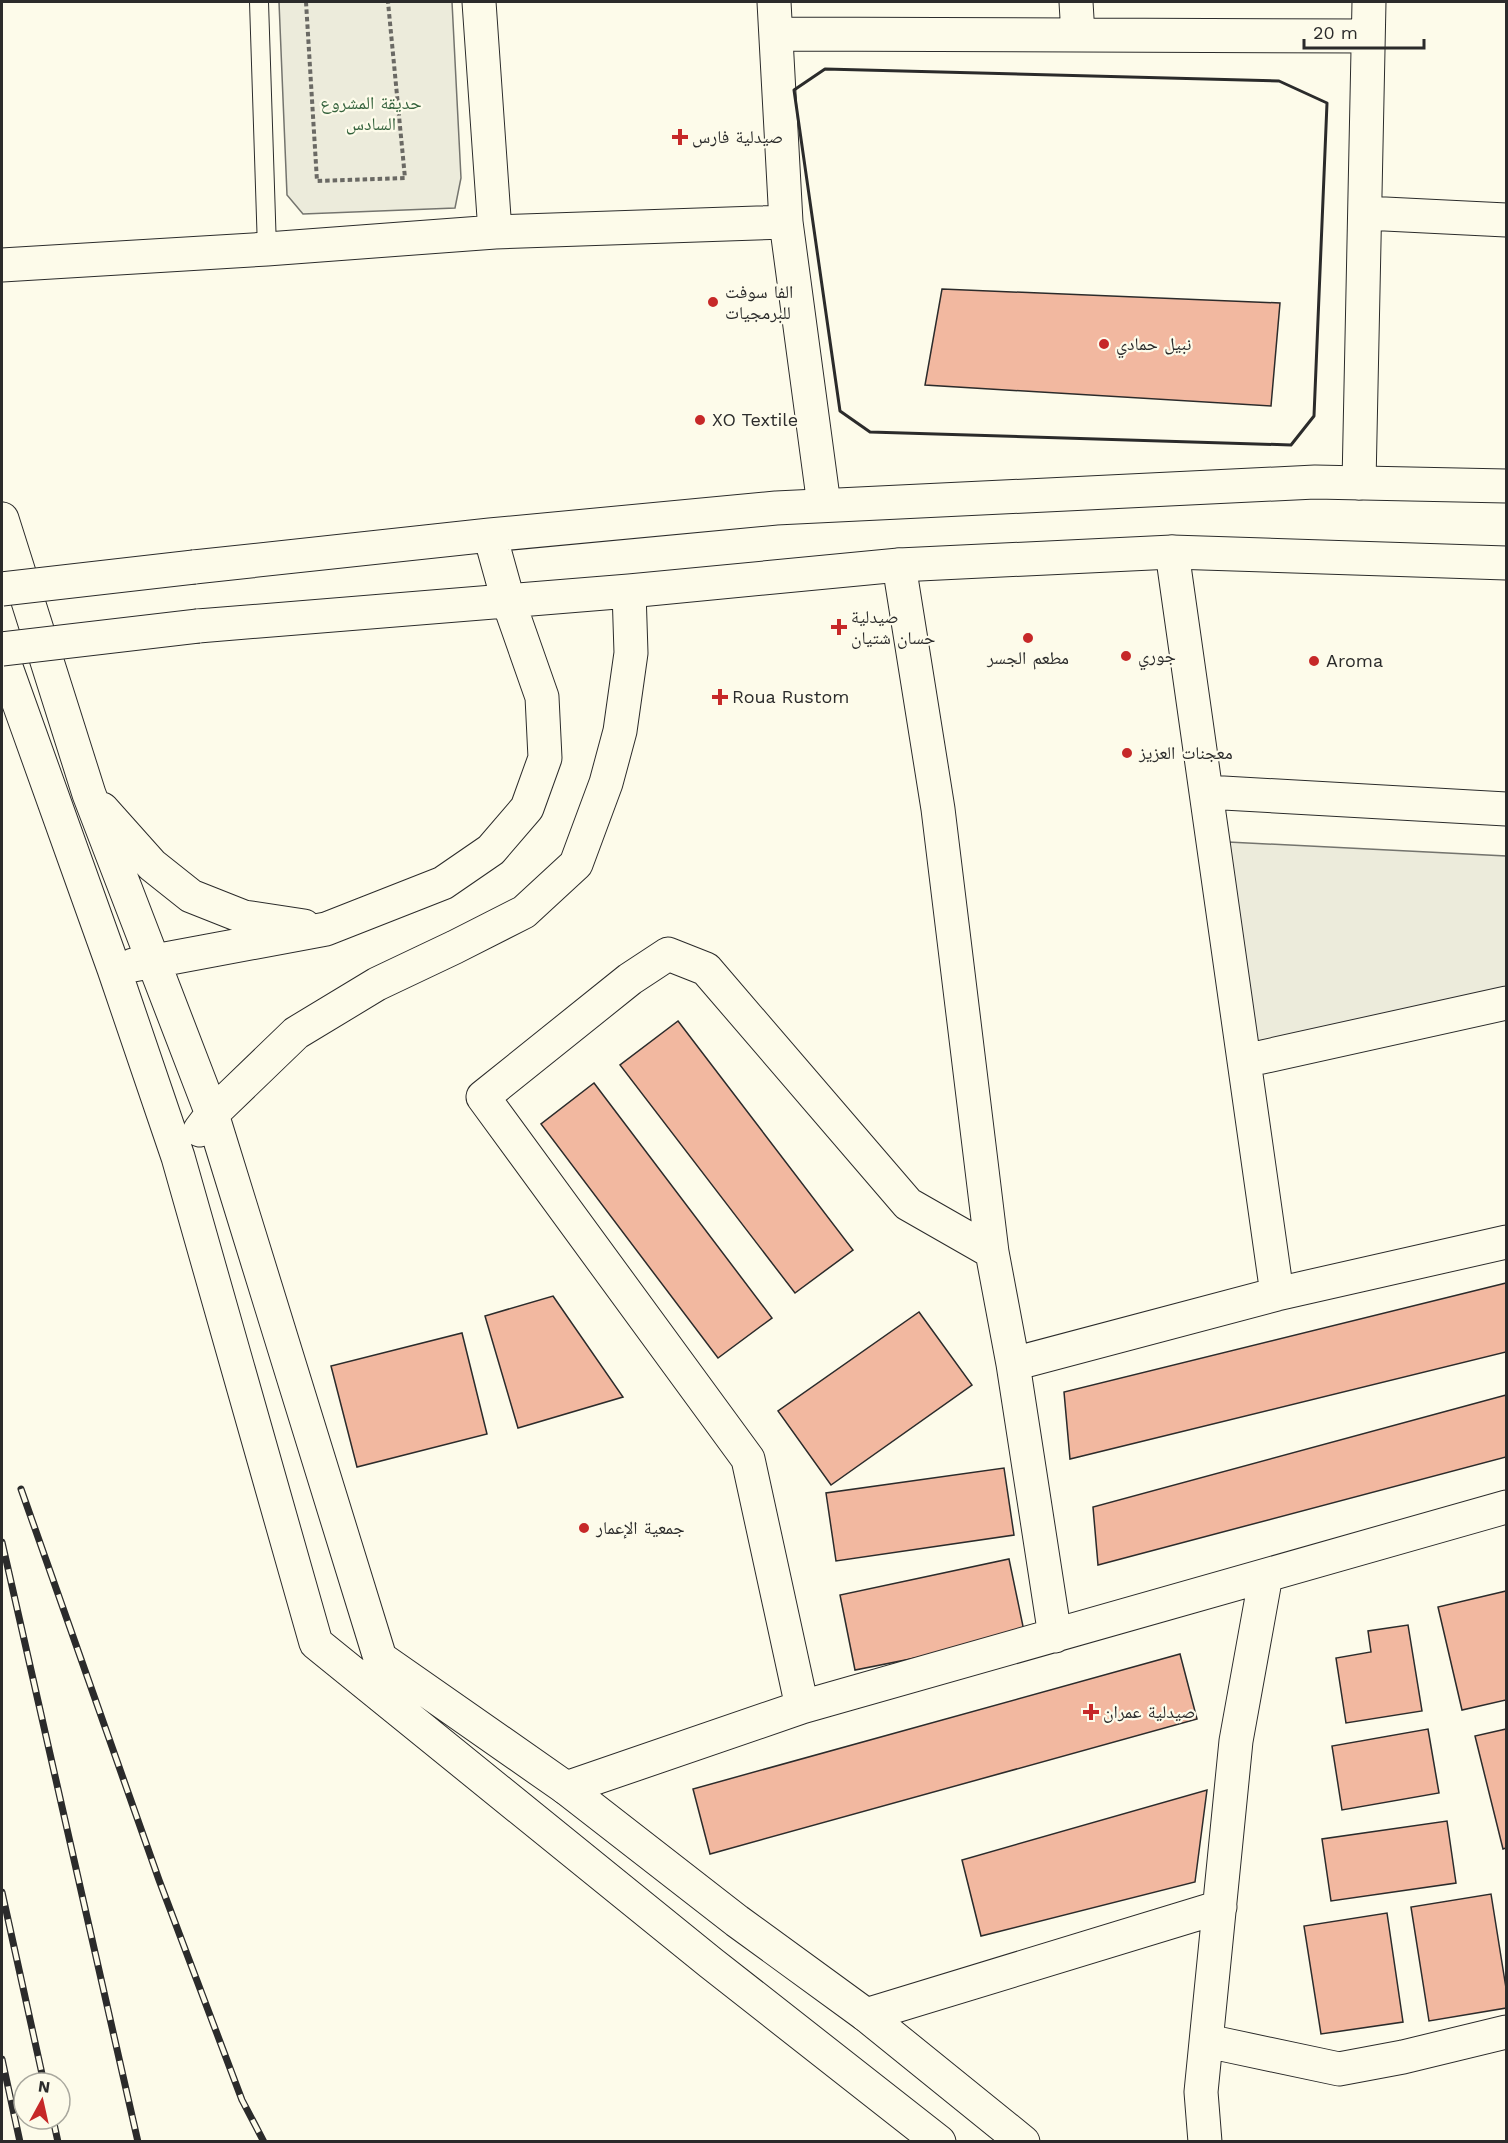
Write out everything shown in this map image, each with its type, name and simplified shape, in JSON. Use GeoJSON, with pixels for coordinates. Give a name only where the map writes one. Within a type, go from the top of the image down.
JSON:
{"type":"FeatureCollection","features":[{"type":"Feature","properties":{"kind":"street"},"geometry":{"type":"LineString","coordinates":[[479,2],[495,232]]}},
{"type":"Feature","properties":{"kind":"street"},"geometry":{"type":"LineString","coordinates":[[774,2],[786,222],[824,505]]}},
{"type":"Feature","properties":{"kind":"street"},"geometry":{"type":"LineString","coordinates":[[1076,2],[1078,35]]}},
{"type":"Feature","properties":{"kind":"street"},"geometry":{"type":"LineString","coordinates":[[1359,483],[1370,2]]}},
{"type":"Feature","properties":{"kind":"street"},"geometry":{"type":"LineString","coordinates":[[777,34],[1368,36]]}},
{"type":"Feature","properties":{"kind":"street"},"geometry":{"type":"LineString","coordinates":[[1365,213],[1506,220]]}},
{"type":"Feature","properties":{"kind":"street"},"geometry":{"type":"LineString","coordinates":[[2,265],[495,232],[786,222]]}},
{"type":"Feature","properties":{"kind":"street"},"geometry":{"type":"LineString","coordinates":[[2,589],[490,535],[776,508],[1315,482],[1506,486]]}},
{"type":"Feature","properties":{"kind":"street"},"geometry":{"type":"LineString","coordinates":[[2,519],[89,794],[212,1114],[380,1658],[566,1788],[737,1921],[866,2015],[1023,2142]]}},
{"type":"Feature","properties":{"kind":"street"},"geometry":{"type":"LineString","coordinates":[[114,969],[326,929],[443,883],[491,850],[527,808],[545,758],[542,697],[508,600],[490,535]]}},
{"type":"Feature","properties":{"kind":"street"},"geometry":{"type":"LineString","coordinates":[[2,648],[198,626],[629,591],[899,565],[1172,552],[1506,563]]}},
{"type":"Feature","properties":{"kind":"street"},"geometry":{"type":"LineString","coordinates":[[1172,552],[1277,1294]]}},
{"type":"Feature","properties":{"kind":"street"},"geometry":{"type":"LineString","coordinates":[[899,565],[938,809],[992,1252],[1013,1364],[1055,1636]]}},
{"type":"Feature","properties":{"kind":"street"},"geometry":{"type":"LineString","coordinates":[[178,1158],[212,1114],[296,1034],[377,984],[524,912],[576,864],[606,783],[620,731],[631,653],[629,591]]}},
{"type":"Feature","properties":{"kind":"street"},"geometry":{"type":"LineString","coordinates":[[2,656],[114,969],[178,1158],[316,1643],[711,1964],[939,2142]]}},
{"type":"Feature","properties":{"kind":"street"},"geometry":{"type":"LineString","coordinates":[[1206,792],[1506,809]]}},
{"type":"Feature","properties":{"kind":"street"},"geometry":{"type":"LineString","coordinates":[[89,794],[152,865],[191,896],[244,916],[326,929]]}},
{"type":"Feature","properties":{"kind":"street"},"geometry":{"type":"LineString","coordinates":[[802,1707],[748,1459],[483,1097],[630,979],[668,954],[706,969],[908,1203],[992,1252]]}},
{"type":"Feature","properties":{"kind":"street"},"geometry":{"type":"LineString","coordinates":[[1244,1061],[1506,1003]]}},
{"type":"Feature","properties":{"kind":"street"},"geometry":{"type":"LineString","coordinates":[[1013,1364],[1277,1294],[1506,1242]]}},
{"type":"Feature","properties":{"kind":"street"},"geometry":{"type":"LineString","coordinates":[[566,1788],[802,1707],[1506,1507]]}},
{"type":"Feature","properties":{"kind":"street"},"geometry":{"type":"LineString","coordinates":[[1204,2142],[1202,2092],[1236,1741],[1266,1575]]}},
{"type":"Feature","properties":{"kind":"street"},"geometry":{"type":"LineString","coordinates":[[866,2015],[1220,1907]]}},
{"type":"Feature","properties":{"kind":"street"},"geometry":{"type":"LineString","coordinates":[[711,1964],[737,1921]]}},
{"type":"Feature","properties":{"kind":"street"},"geometry":{"type":"LineString","coordinates":[[1207,2041],[1339,2069],[1402,2057],[1506,2032]]}},
{"type":"Feature","properties":{"kind":"lane"},"geometry":{"type":"LineString","coordinates":[[259,2],[267,249]]}},
{"type":"Feature","properties":{"kind":"path"},"geometry":{"type":"LineString","coordinates":[[306,2],[317,181],[405,178],[388,2]]}},
{"type":"Feature","properties":{"kind":"green space","name":"حديقة المشروع السادس"},"geometry":{"type":"Polygon","coordinates":[[[279,2],[452,2],[461,178],[455,208],[303,214],[287,195],[279,2]]]}},
{"type":"Feature","properties":{"kind":"green space"},"geometry":{"type":"Polygon","coordinates":[[[1228,842],[1506,856],[1506,987],[1256,1042],[1228,842]]]}},
{"type":"Feature","properties":{"kind":"building","name":"نبيل حمادي"},"geometry":{"type":"Polygon","coordinates":[[[942,289],[1280,303],[1271,406],[925,385],[942,289]]]}},
{"type":"Feature","properties":{"kind":"building"},"geometry":{"type":"Polygon","coordinates":[[[678,1021],[853,1250],[795,1293],[620,1065],[678,1021]]]}},
{"type":"Feature","properties":{"kind":"building"},"geometry":{"type":"Polygon","coordinates":[[[594,1083],[772,1318],[718,1358],[541,1124],[594,1083]]]}},
{"type":"Feature","properties":{"kind":"building"},"geometry":{"type":"Polygon","coordinates":[[[1506,1283],[1506,1352],[1070,1459],[1064,1392],[1506,1283]]]}},
{"type":"Feature","properties":{"kind":"building"},"geometry":{"type":"Polygon","coordinates":[[[553,1296],[623,1397],[518,1428],[485,1316],[553,1296]]]}},
{"type":"Feature","properties":{"kind":"building"},"geometry":{"type":"Polygon","coordinates":[[[919,1312],[972,1385],[831,1485],[778,1411],[919,1312]]]}},
{"type":"Feature","properties":{"kind":"building"},"geometry":{"type":"Polygon","coordinates":[[[462,1333],[487,1434],[357,1467],[331,1366],[462,1333]]]}},
{"type":"Feature","properties":{"kind":"building"},"geometry":{"type":"Polygon","coordinates":[[[1506,1395],[1506,1457],[1098,1565],[1093,1507],[1506,1395]]]}},
{"type":"Feature","properties":{"kind":"building"},"geometry":{"type":"Polygon","coordinates":[[[1004,1468],[1014,1535],[836,1561],[826,1493],[1004,1468]]]}},
{"type":"Feature","properties":{"kind":"building"},"geometry":{"type":"Polygon","coordinates":[[[1009,1559],[1025,1636],[855,1670],[840,1595],[1009,1559]]]}},
{"type":"Feature","properties":{"kind":"building"},"geometry":{"type":"Polygon","coordinates":[[[1506,1591],[1506,1700],[1462,1710],[1438,1607],[1506,1591]]]}},
{"type":"Feature","properties":{"kind":"building"},"geometry":{"type":"Polygon","coordinates":[[[1408,1625],[1422,1711],[1346,1723],[1336,1658],[1371,1652],[1368,1631],[1408,1625]]]}},
{"type":"Feature","properties":{"kind":"building"},"geometry":{"type":"Polygon","coordinates":[[[1180,1654],[1197,1719],[710,1854],[693,1789],[1180,1654]]]}},
{"type":"Feature","properties":{"kind":"building"},"geometry":{"type":"Polygon","coordinates":[[[1428,1729],[1439,1793],[1342,1810],[1332,1746],[1428,1729]]]}},
{"type":"Feature","properties":{"kind":"building"},"geometry":{"type":"Polygon","coordinates":[[[1506,1729],[1506,1848],[1503,1849],[1475,1736],[1506,1729]]]}},
{"type":"Feature","properties":{"kind":"building"},"geometry":{"type":"Polygon","coordinates":[[[1207,1790],[1195,1882],[981,1936],[962,1860],[1207,1790]]]}},
{"type":"Feature","properties":{"kind":"building"},"geometry":{"type":"Polygon","coordinates":[[[1447,1821],[1456,1883],[1331,1901],[1322,1839],[1447,1821]]]}},
{"type":"Feature","properties":{"kind":"building"},"geometry":{"type":"Polygon","coordinates":[[[1491,1894],[1506,1988],[1506,2008],[1429,2021],[1411,1907],[1491,1894]]]}},
{"type":"Feature","properties":{"kind":"building"},"geometry":{"type":"Polygon","coordinates":[[[1387,1913],[1403,2022],[1321,2034],[1304,1926],[1387,1913]]]}},
{"type":"Feature","properties":{"kind":"railway"},"geometry":{"type":"LineString","coordinates":[[21,1489],[159,1880],[242,2100],[264,2142]]}},
{"type":"Feature","properties":{"kind":"railway"},"geometry":{"type":"LineString","coordinates":[[2,1542],[138,2142]]}},
{"type":"Feature","properties":{"kind":"railway"},"geometry":{"type":"LineString","coordinates":[[2,1892],[41,2071]]}},
{"type":"Feature","properties":{"kind":"railway"},"geometry":{"type":"LineString","coordinates":[[2,2059],[20,2142]]}},
{"type":"Feature","properties":{"kind":"railway"},"geometry":{"type":"LineString","coordinates":[[56,2131],[58,2142]]}},
{"type":"Feature","properties":{"kind":"wall"},"geometry":{"type":"LineString","coordinates":[[825,69],[1279,81],[1327,103],[1314,416],[1291,445],[870,432],[840,411],[794,90],[825,69]]}},
{"type":"Feature","properties":{"kind":"place","name":"صيدلية فارس"},"geometry":{"type":"Point","coordinates":[680,137]}},
{"type":"Feature","properties":{"kind":"place","name":"الفا سوفت للبرمجيات"},"geometry":{"type":"Point","coordinates":[713,302]}},
{"type":"Feature","properties":{"kind":"place","name":"نبيل حمادي"},"geometry":{"type":"Point","coordinates":[1104,344]}},
{"type":"Feature","properties":{"kind":"place","name":"XO Textile"},"geometry":{"type":"Point","coordinates":[700,420]}},
{"type":"Feature","properties":{"kind":"place","name":"صيدلية حسان شتيان"},"geometry":{"type":"Point","coordinates":[839,627]}},
{"type":"Feature","properties":{"kind":"place","name":"مطعم الجسر"},"geometry":{"type":"Point","coordinates":[1028,638]}},
{"type":"Feature","properties":{"kind":"place","name":"جوري"},"geometry":{"type":"Point","coordinates":[1126,656]}},
{"type":"Feature","properties":{"kind":"place","name":"Aroma"},"geometry":{"type":"Point","coordinates":[1314,661]}},
{"type":"Feature","properties":{"kind":"place","name":"Roua Rustom"},"geometry":{"type":"Point","coordinates":[720,697]}},
{"type":"Feature","properties":{"kind":"place","name":"معجنات العزيز"},"geometry":{"type":"Point","coordinates":[1127,753]}},
{"type":"Feature","properties":{"kind":"place","name":"جمعية الإعمار"},"geometry":{"type":"Point","coordinates":[584,1528]}},
{"type":"Feature","properties":{"kind":"place","name":"صيدلية عمران"},"geometry":{"type":"Point","coordinates":[1091,1712]}}]}
